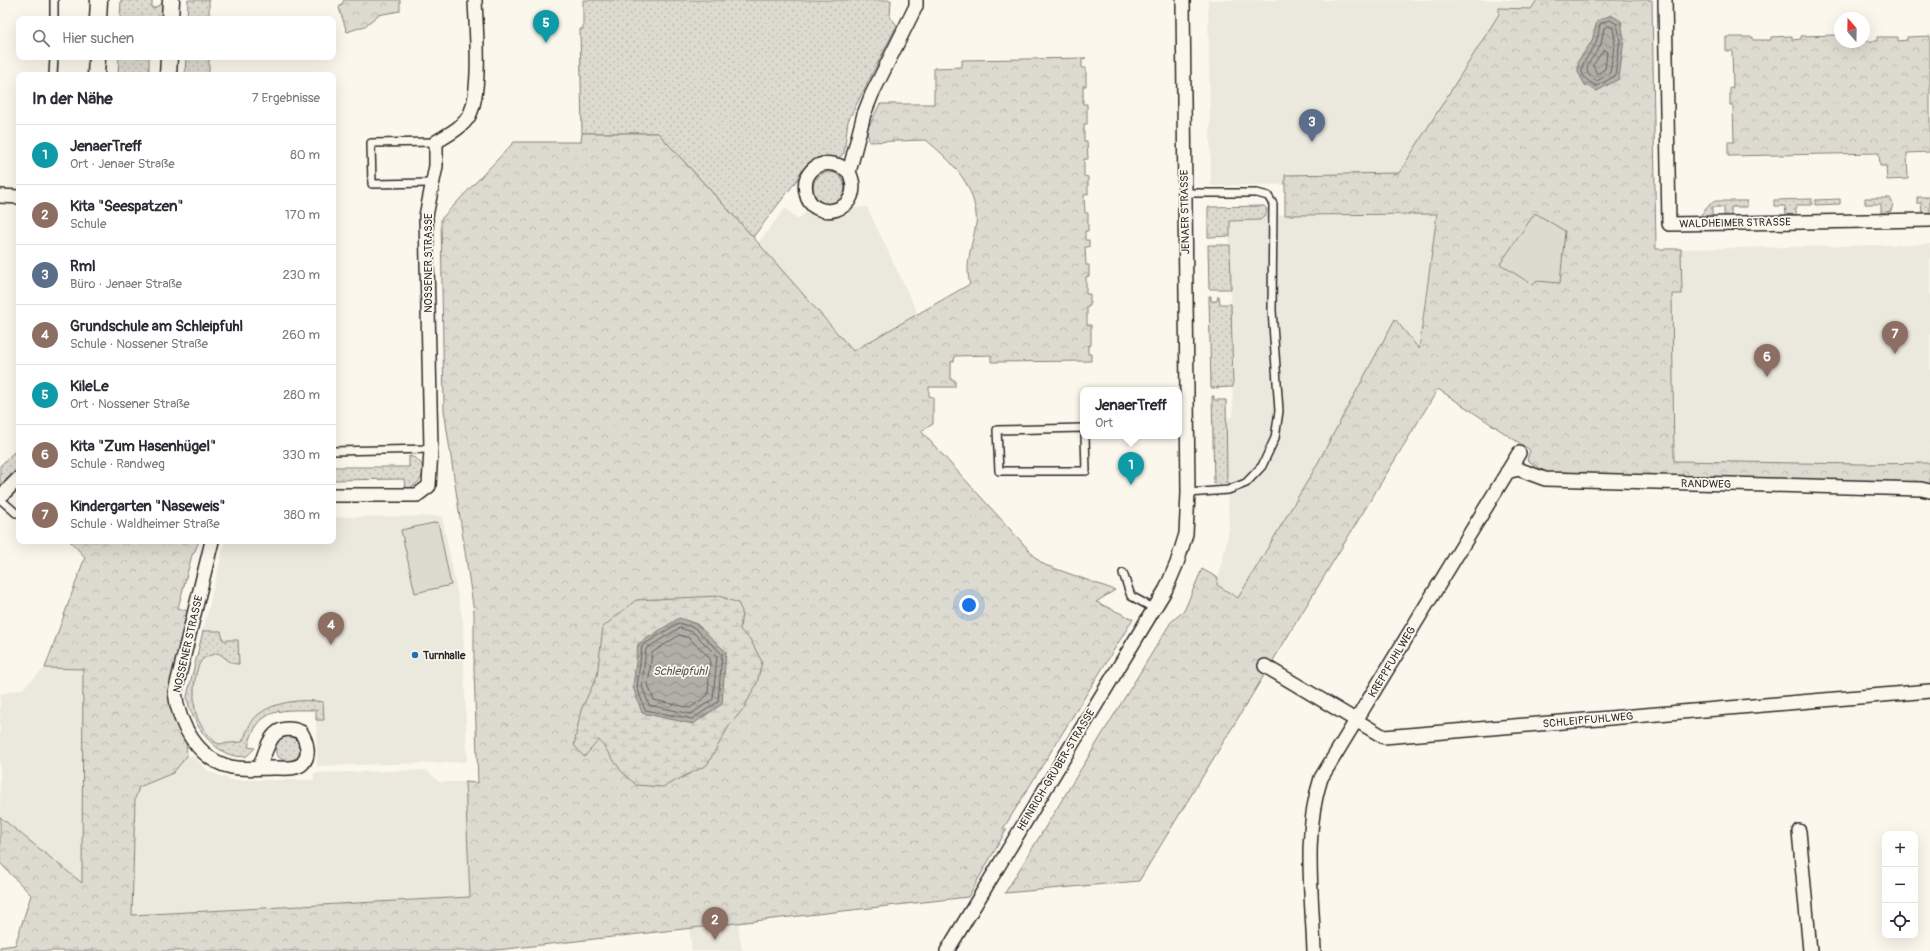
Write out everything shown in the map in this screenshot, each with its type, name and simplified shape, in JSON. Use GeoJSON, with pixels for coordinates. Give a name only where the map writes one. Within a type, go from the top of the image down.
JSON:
{"type":"FeatureCollection","features":[{"type":"Feature","properties":{"kind":"street"},"geometry":{"type":"LineString","coordinates":[[98,16],[99,0]]}},
{"type":"Feature","properties":{"kind":"street"},"geometry":{"type":"LineString","coordinates":[[170,16],[171,0]]}},
{"type":"Feature","properties":{"kind":"street"},"geometry":{"type":"LineString","coordinates":[[436,142],[455,130],[469,116],[475,100],[475,0]]}},
{"type":"Feature","properties":{"kind":"street"},"geometry":{"type":"LineString","coordinates":[[849,172],[864,114],[872,94],[916,6],[916,0]]}},
{"type":"Feature","properties":{"kind":"street","name":"JENAER STRASSE"},"geometry":{"type":"LineString","coordinates":[[1166,589],[1177,563],[1186,534],[1188,493],[1183,424],[1185,193],[1183,0]]}},
{"type":"Feature","properties":{"kind":"street","name":"WALDHEIMER STRASSE"},"geometry":{"type":"LineString","coordinates":[[1665,0],[1669,224],[1930,220]]}},
{"type":"Feature","properties":{"kind":"street"},"geometry":{"type":"LineString","coordinates":[[96,72],[97,60]]}},
{"type":"Feature","properties":{"kind":"street"},"geometry":{"type":"LineString","coordinates":[[168,72],[169,60]]}},
{"type":"Feature","properties":{"kind":"street","name":"NOSSENER STRASSE"},"geometry":{"type":"LineString","coordinates":[[336,495],[417,494],[430,486],[431,449],[426,216],[436,166],[436,142]]}},
{"type":"Feature","properties":{"kind":"street"},"geometry":{"type":"LineString","coordinates":[[0,196],[16,197]]}},
{"type":"Feature","properties":{"kind":"street"},"geometry":{"type":"LineString","coordinates":[[1507,472],[1519,453]]}},
{"type":"Feature","properties":{"kind":"street","name":"RANDWEG"},"geometry":{"type":"LineString","coordinates":[[1507,472],[1518,470],[1545,479],[1921,489],[1930,491]]}},
{"type":"Feature","properties":{"kind":"street","name":"KREPPFUHLWEG"},"geometry":{"type":"LineString","coordinates":[[1314,951],[1311,826],[1316,793],[1321,778],[1507,472]]}},
{"type":"Feature","properties":{"kind":"street"},"geometry":{"type":"LineString","coordinates":[[0,498],[16,481]]}},
{"type":"Feature","properties":{"kind":"street","name":"NOSSENER STRASSE"},"geometry":{"type":"LineString","coordinates":[[211,544],[175,692],[176,703],[185,726],[193,740],[205,752],[230,767],[259,768]]}},
{"type":"Feature","properties":{"kind":"street","name":"HEINRICH-GRÜBER-STRASSE"},"geometry":{"type":"LineString","coordinates":[[948,951],[1153,608],[1166,589]]}},
{"type":"Feature","properties":{"kind":"street","name":"SCHLEIPFUHLWEG"},"geometry":{"type":"LineString","coordinates":[[1265,666],[1384,737],[1930,692]]}},
{"type":"Feature","properties":{"kind":"street"},"geometry":{"type":"LineString","coordinates":[[1799,831],[1810,951]]}},
{"type":"Feature","properties":{"kind":"lane"},"geometry":{"type":"LineString","coordinates":[[54,0],[54,16]]}},
{"type":"Feature","properties":{"kind":"lane"},"geometry":{"type":"LineString","coordinates":[[54,60],[54,72]]}},
{"type":"Feature","properties":{"kind":"lane"},"geometry":{"type":"LineString","coordinates":[[432,183],[372,184],[371,143],[436,142]]}},
{"type":"Feature","properties":{"kind":"lane"},"geometry":{"type":"LineString","coordinates":[[1185,193],[1257,193],[1268,196],[1273,204],[1272,310],[1279,411],[1275,438],[1262,466],[1246,483],[1228,490],[1188,493]]}},
{"type":"Feature","properties":{"kind":"lane"},"geometry":{"type":"LineString","coordinates":[[1080,428],[997,430],[999,471],[1086,471],[1085,439]]}},
{"type":"Feature","properties":{"kind":"lane"},"geometry":{"type":"LineString","coordinates":[[336,451],[431,449]]}},
{"type":"Feature","properties":{"kind":"lane"},"geometry":{"type":"LineString","coordinates":[[0,498],[16,513]]}},
{"type":"Feature","properties":{"kind":"lane"},"geometry":{"type":"LineString","coordinates":[[1123,573],[1131,596],[1153,608]]}},
{"type":"Feature","properties":{"kind":"shaded area"},"geometry":{"type":"Polygon","coordinates":[[[1208,0],[1537,0],[1423,181],[1211,186],[1208,0]]]}},
{"type":"Feature","properties":{"kind":"shaded area"},"geometry":{"type":"Polygon","coordinates":[[[867,207],[918,314],[853,351],[758,243],[785,208],[798,219],[808,210],[821,218],[830,219],[838,218],[847,214],[853,208],[867,207]]]}},
{"type":"Feature","properties":{"kind":"shaded area"},"geometry":{"type":"Polygon","coordinates":[[[1437,214],[1418,350],[1395,320],[1344,420],[1238,598],[1217,585],[1229,530],[1225,418],[1233,417],[1229,221],[1260,220],[1266,215],[1437,214]]]}},
{"type":"Feature","properties":{"kind":"shaded area"},"geometry":{"type":"Polygon","coordinates":[[[1930,244],[1930,463],[1862,464],[1674,461],[1672,294],[1682,294],[1681,249],[1930,244]]]}},
{"type":"Feature","properties":{"kind":"shaded area"},"geometry":{"type":"Polygon","coordinates":[[[442,516],[463,621],[467,762],[317,766],[316,706],[281,707],[256,721],[243,746],[218,746],[195,720],[188,705],[187,696],[224,544],[336,544],[336,517],[442,516]]]}},
{"type":"Feature","properties":{"kind":"shaded area"},"geometry":{"type":"Polygon","coordinates":[[[45,668],[83,669],[82,883],[0,817],[0,694],[22,689],[45,668]]]}},
{"type":"Feature","properties":{"kind":"shaded area"},"geometry":{"type":"Polygon","coordinates":[[[192,756],[210,772],[232,780],[314,780],[314,773],[426,770],[439,782],[465,782],[470,897],[132,915],[135,799],[133,758],[192,756]]]}},
{"type":"Feature","properties":{"kind":"shaded area"},"geometry":{"type":"Polygon","coordinates":[[[738,923],[742,951],[692,951],[689,928],[738,923]]]}},
{"type":"Feature","properties":{"kind":"green space"},"geometry":{"type":"Polygon","coordinates":[[[121,0],[152,0],[152,9],[163,3],[162,16],[120,16],[121,0]]]}},
{"type":"Feature","properties":{"kind":"green space"},"geometry":{"type":"Polygon","coordinates":[[[188,0],[209,0],[209,16],[187,16],[188,0]]]}},
{"type":"Feature","properties":{"kind":"green space"},"geometry":{"type":"Polygon","coordinates":[[[344,0],[400,0],[400,11],[378,15],[365,26],[347,32],[339,8],[344,0]]]}},
{"type":"Feature","properties":{"kind":"green space"},"geometry":{"type":"Polygon","coordinates":[[[583,0],[891,0],[890,17],[897,25],[848,121],[844,153],[840,157],[807,167],[753,237],[658,133],[582,133],[580,29],[583,29],[583,0]]]}},
{"type":"Feature","properties":{"kind":"green space"},"geometry":{"type":"Polygon","coordinates":[[[1537,0],[1652,0],[1656,249],[1681,249],[1682,294],[1672,294],[1674,461],[1862,464],[1930,463],[1930,484],[1821,483],[1547,473],[1527,460],[1530,450],[1438,389],[1139,881],[1005,893],[1171,622],[1184,611],[1202,569],[1218,578],[1217,585],[1238,598],[1314,470],[1395,319],[1419,349],[1437,214],[1285,215],[1285,175],[1399,173],[1499,14],[1499,8],[1531,9],[1537,0]]]}},
{"type":"Feature","properties":{"kind":"green space"},"geometry":{"type":"Polygon","coordinates":[[[1834,35],[1834,48],[1870,48],[1870,41],[1877,41],[1877,37],[1898,37],[1898,41],[1907,40],[1907,37],[1930,36],[1930,152],[1907,153],[1908,179],[1887,180],[1886,166],[1880,166],[1879,153],[1728,156],[1728,142],[1734,142],[1733,105],[1730,105],[1730,88],[1733,88],[1732,51],[1726,51],[1726,37],[1753,37],[1753,40],[1771,40],[1771,37],[1792,36],[1792,40],[1801,39],[1801,36],[1834,35]]]}},
{"type":"Feature","properties":{"kind":"green space"},"geometry":{"type":"Polygon","coordinates":[[[1086,58],[1082,59],[1082,68],[1086,68],[1086,86],[1083,86],[1083,104],[1087,104],[1087,124],[1084,124],[1084,141],[1087,141],[1088,159],[1084,159],[1084,176],[1088,177],[1088,194],[1084,195],[1085,213],[1088,213],[1088,231],[1085,231],[1085,240],[1089,240],[1089,247],[1085,247],[1086,265],[1089,265],[1089,276],[1086,277],[1086,294],[1090,294],[1090,306],[1087,307],[1087,325],[1091,325],[1091,345],[1088,346],[1088,354],[1091,354],[1091,361],[991,362],[991,355],[955,356],[954,361],[951,362],[951,380],[955,380],[955,387],[929,387],[929,396],[933,397],[933,424],[921,431],[1038,560],[1045,565],[1115,590],[1096,602],[1133,619],[1003,829],[1007,829],[968,897],[488,951],[0,951],[0,947],[15,945],[31,895],[0,863],[0,817],[82,883],[83,669],[45,668],[85,557],[73,544],[198,544],[192,555],[178,608],[188,611],[171,681],[169,697],[174,721],[186,741],[187,756],[173,773],[139,787],[135,799],[132,915],[470,897],[465,782],[478,783],[474,669],[474,612],[444,410],[441,219],[514,142],[581,142],[582,133],[658,133],[753,237],[853,351],[970,284],[968,277],[968,262],[976,218],[972,197],[963,178],[950,162],[926,140],[869,142],[867,130],[880,104],[934,104],[934,68],[962,67],[962,60],[1086,58]]]}},
{"type":"Feature","properties":{"kind":"green space"},"geometry":{"type":"Polygon","coordinates":[[[119,60],[149,60],[149,72],[118,72],[119,60]]]}},
{"type":"Feature","properties":{"kind":"green space"},"geometry":{"type":"Polygon","coordinates":[[[186,60],[209,60],[209,72],[185,72],[186,60]]]}},
{"type":"Feature","properties":{"kind":"green space"},"geometry":{"type":"Polygon","coordinates":[[[826,172],[832,172],[841,176],[845,188],[841,200],[832,204],[826,204],[817,200],[813,191],[813,185],[817,176],[826,172]]]}},
{"type":"Feature","properties":{"kind":"green space"},"geometry":{"type":"Polygon","coordinates":[[[1917,197],[1930,197],[1930,213],[1922,213],[1921,203],[1917,203],[1917,197]]]}},
{"type":"Feature","properties":{"kind":"green space"},"geometry":{"type":"Polygon","coordinates":[[[1865,198],[1890,198],[1893,204],[1891,211],[1881,213],[1881,204],[1865,204],[1865,198]]]}},
{"type":"Feature","properties":{"kind":"green space"},"geometry":{"type":"Polygon","coordinates":[[[1812,199],[1812,205],[1796,205],[1796,215],[1786,215],[1785,206],[1774,206],[1774,200],[1812,199]]]}},
{"type":"Feature","properties":{"kind":"green space"},"geometry":{"type":"Polygon","coordinates":[[[1840,199],[1840,204],[1815,205],[1815,200],[1840,199]]]}},
{"type":"Feature","properties":{"kind":"green space"},"geometry":{"type":"Polygon","coordinates":[[[1713,201],[1747,201],[1747,207],[1731,207],[1731,217],[1724,216],[1724,207],[1712,207],[1712,217],[1699,217],[1713,201]]]}},
{"type":"Feature","properties":{"kind":"green space"},"geometry":{"type":"Polygon","coordinates":[[[1264,206],[1267,209],[1266,215],[1260,220],[1230,221],[1230,236],[1208,237],[1208,207],[1264,206]]]}},
{"type":"Feature","properties":{"kind":"green space"},"geometry":{"type":"Polygon","coordinates":[[[1535,213],[1565,231],[1560,283],[1537,281],[1533,285],[1500,264],[1535,213]]]}},
{"type":"Feature","properties":{"kind":"green space"},"geometry":{"type":"Polygon","coordinates":[[[1208,245],[1230,245],[1231,289],[1209,289],[1208,245]]]}},
{"type":"Feature","properties":{"kind":"green space"},"geometry":{"type":"Polygon","coordinates":[[[1209,296],[1211,296],[1211,301],[1217,301],[1219,296],[1220,304],[1231,304],[1233,387],[1211,388],[1209,296]]]}},
{"type":"Feature","properties":{"kind":"green space"},"geometry":{"type":"Polygon","coordinates":[[[1212,396],[1214,396],[1214,400],[1226,400],[1227,483],[1214,484],[1212,396]]]}},
{"type":"Feature","properties":{"kind":"green space"},"geometry":{"type":"Polygon","coordinates":[[[16,451],[16,473],[0,488],[0,466],[16,451]]]}},
{"type":"Feature","properties":{"kind":"green space"},"geometry":{"type":"Polygon","coordinates":[[[409,456],[416,458],[420,462],[423,472],[417,483],[412,487],[405,489],[404,479],[336,480],[336,467],[409,467],[409,456]]]}},
{"type":"Feature","properties":{"kind":"green space"},"geometry":{"type":"Polygon","coordinates":[[[438,522],[451,585],[415,593],[401,530],[438,522]]]}},
{"type":"Feature","properties":{"kind":"green space"},"geometry":{"type":"Polygon","coordinates":[[[719,596],[738,603],[742,611],[740,630],[750,639],[762,662],[757,683],[744,708],[729,726],[707,765],[663,787],[636,785],[622,772],[599,740],[584,757],[574,745],[581,710],[597,676],[603,627],[636,600],[719,596]]]}},
{"type":"Feature","properties":{"kind":"green space"},"geometry":{"type":"Polygon","coordinates":[[[203,631],[221,631],[223,640],[238,640],[239,664],[231,662],[218,653],[203,659],[198,666],[196,673],[194,688],[195,711],[202,727],[215,742],[219,744],[242,742],[251,722],[259,714],[276,705],[285,703],[295,701],[323,702],[324,720],[316,720],[316,710],[292,710],[273,713],[265,717],[258,724],[252,734],[248,747],[255,748],[247,756],[236,756],[225,753],[216,747],[199,728],[193,717],[187,696],[203,631]]]}},
{"type":"Feature","properties":{"kind":"green space"},"geometry":{"type":"Polygon","coordinates":[[[288,735],[298,738],[301,748],[298,758],[288,761],[278,758],[275,748],[278,738],[288,735]]]}},
{"type":"Feature","properties":{"kind":"water"},"geometry":{"type":"Polygon","coordinates":[[[1611,15],[1621,21],[1624,39],[1619,79],[1597,91],[1585,85],[1578,72],[1578,61],[1592,41],[1597,21],[1611,15]]]}},
{"type":"Feature","properties":{"kind":"water","name":"Schleipfuhl"},"geometry":{"type":"Polygon","coordinates":[[[679,618],[697,624],[726,652],[722,704],[693,724],[642,713],[633,687],[638,644],[679,618]]]}},
{"type":"Feature","properties":{"kind":"place","name":"KileLe"},"geometry":{"type":"Point","coordinates":[546,43]}},
{"type":"Feature","properties":{"kind":"place","name":"Rml"},"geometry":{"type":"Point","coordinates":[1312,142]}},
{"type":"Feature","properties":{"kind":"place","name":"Kindergarten \"Naseweis\""},"geometry":{"type":"Point","coordinates":[1895,354]}},
{"type":"Feature","properties":{"kind":"place","name":"Kita \"Zum Hasenhügel\""},"geometry":{"type":"Point","coordinates":[1767,377]}},
{"type":"Feature","properties":{"kind":"place","name":"JenaerTreff"},"geometry":{"type":"Point","coordinates":[1131,485]}},
{"type":"Feature","properties":{"kind":"place","name":"Grundschule am Schleipfuhl"},"geometry":{"type":"Point","coordinates":[331,645]}},
{"type":"Feature","properties":{"kind":"place","name":"Turnhalle"},"geometry":{"type":"Point","coordinates":[415,655]}},
{"type":"Feature","properties":{"kind":"place","name":"Kita \"Seespatzen\""},"geometry":{"type":"Point","coordinates":[715,940]}}]}
